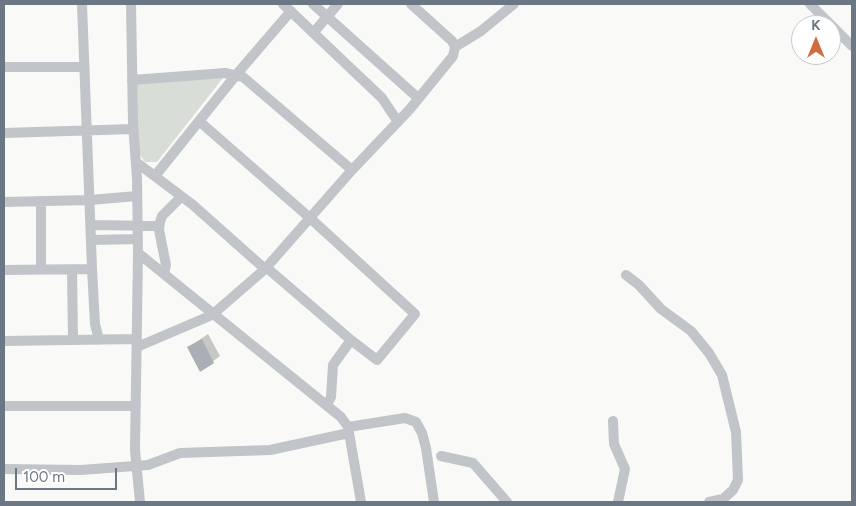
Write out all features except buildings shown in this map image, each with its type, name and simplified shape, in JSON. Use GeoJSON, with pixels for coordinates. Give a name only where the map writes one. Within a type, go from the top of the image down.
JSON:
{"type":"FeatureCollection","features":[{"type":"Feature","properties":{"kind":"street"},"geometry":{"type":"LineString","coordinates":[[82,4],[92,269],[95,324],[99,340]]}},
{"type":"Feature","properties":{"kind":"street"},"geometry":{"type":"LineString","coordinates":[[132,4],[133,129],[138,224],[135,406],[140,502]]}},
{"type":"Feature","properties":{"kind":"street"},"geometry":{"type":"LineString","coordinates":[[313,4],[418,98]]}},
{"type":"Feature","properties":{"kind":"street"},"geometry":{"type":"LineString","coordinates":[[314,32],[338,4]]}},
{"type":"Feature","properties":{"kind":"street"},"geometry":{"type":"LineString","coordinates":[[4,341],[99,340],[137,343],[213,314],[266,269],[352,170],[398,122],[453,56],[455,47],[452,42],[411,4]]}},
{"type":"Feature","properties":{"kind":"street"},"geometry":{"type":"LineString","coordinates":[[455,47],[481,31],[514,4]]}},
{"type":"Feature","properties":{"kind":"street"},"geometry":{"type":"LineString","coordinates":[[810,4],[821,15]]}},
{"type":"Feature","properties":{"kind":"street"},"geometry":{"type":"LineString","coordinates":[[155,176],[236,75],[287,7],[382,98],[398,122]]}},
{"type":"Feature","properties":{"kind":"street"},"geometry":{"type":"LineString","coordinates":[[841,35],[852,46]]}},
{"type":"Feature","properties":{"kind":"street"},"geometry":{"type":"LineString","coordinates":[[4,67],[84,67]]}},
{"type":"Feature","properties":{"kind":"street"},"geometry":{"type":"LineString","coordinates":[[132,80],[225,73],[243,77],[352,170]]}},
{"type":"Feature","properties":{"kind":"street"},"geometry":{"type":"LineString","coordinates":[[136,162],[181,196],[377,360],[415,314],[310,218],[199,121]]}},
{"type":"Feature","properties":{"kind":"street"},"geometry":{"type":"LineString","coordinates":[[4,133],[87,132],[133,129]]}},
{"type":"Feature","properties":{"kind":"street"},"geometry":{"type":"LineString","coordinates":[[4,202],[90,200],[137,196]]}},
{"type":"Feature","properties":{"kind":"street"},"geometry":{"type":"LineString","coordinates":[[164,273],[166,265],[160,226],[162,216],[181,196]]}},
{"type":"Feature","properties":{"kind":"street"},"geometry":{"type":"LineString","coordinates":[[41,202],[41,269]]}},
{"type":"Feature","properties":{"kind":"street"},"geometry":{"type":"LineString","coordinates":[[91,226],[138,224],[160,226]]}},
{"type":"Feature","properties":{"kind":"street"},"geometry":{"type":"LineString","coordinates":[[91,240],[138,239]]}},
{"type":"Feature","properties":{"kind":"street"},"geometry":{"type":"LineString","coordinates":[[138,253],[328,405],[349,430],[360,502]]}},
{"type":"Feature","properties":{"kind":"street"},"geometry":{"type":"LineString","coordinates":[[72,269],[73,340]]}},
{"type":"Feature","properties":{"kind":"street"},"geometry":{"type":"LineString","coordinates":[[4,270],[92,269]]}},
{"type":"Feature","properties":{"kind":"street"},"geometry":{"type":"LineString","coordinates":[[626,275],[639,285],[660,309],[691,331],[709,353],[722,375],[736,432],[738,480],[733,490],[723,499],[709,502]]}},
{"type":"Feature","properties":{"kind":"street"},"geometry":{"type":"LineString","coordinates":[[328,405],[331,397],[333,365],[351,340]]}},
{"type":"Feature","properties":{"kind":"street"},"geometry":{"type":"LineString","coordinates":[[4,406],[135,406]]}},
{"type":"Feature","properties":{"kind":"street"},"geometry":{"type":"LineString","coordinates":[[4,469],[81,470],[137,466],[148,465],[180,452],[270,450],[405,418],[416,422],[426,448],[434,502]]}},
{"type":"Feature","properties":{"kind":"street"},"geometry":{"type":"LineString","coordinates":[[613,421],[614,444],[625,469],[618,502]]}},
{"type":"Feature","properties":{"kind":"street"},"geometry":{"type":"LineString","coordinates":[[441,456],[473,463],[507,502]]}},
{"type":"Feature","properties":{"kind":"shaded area"},"geometry":{"type":"Polygon","coordinates":[[[223,78],[157,162],[145,162],[138,152],[135,83],[223,78]]]}}]}
